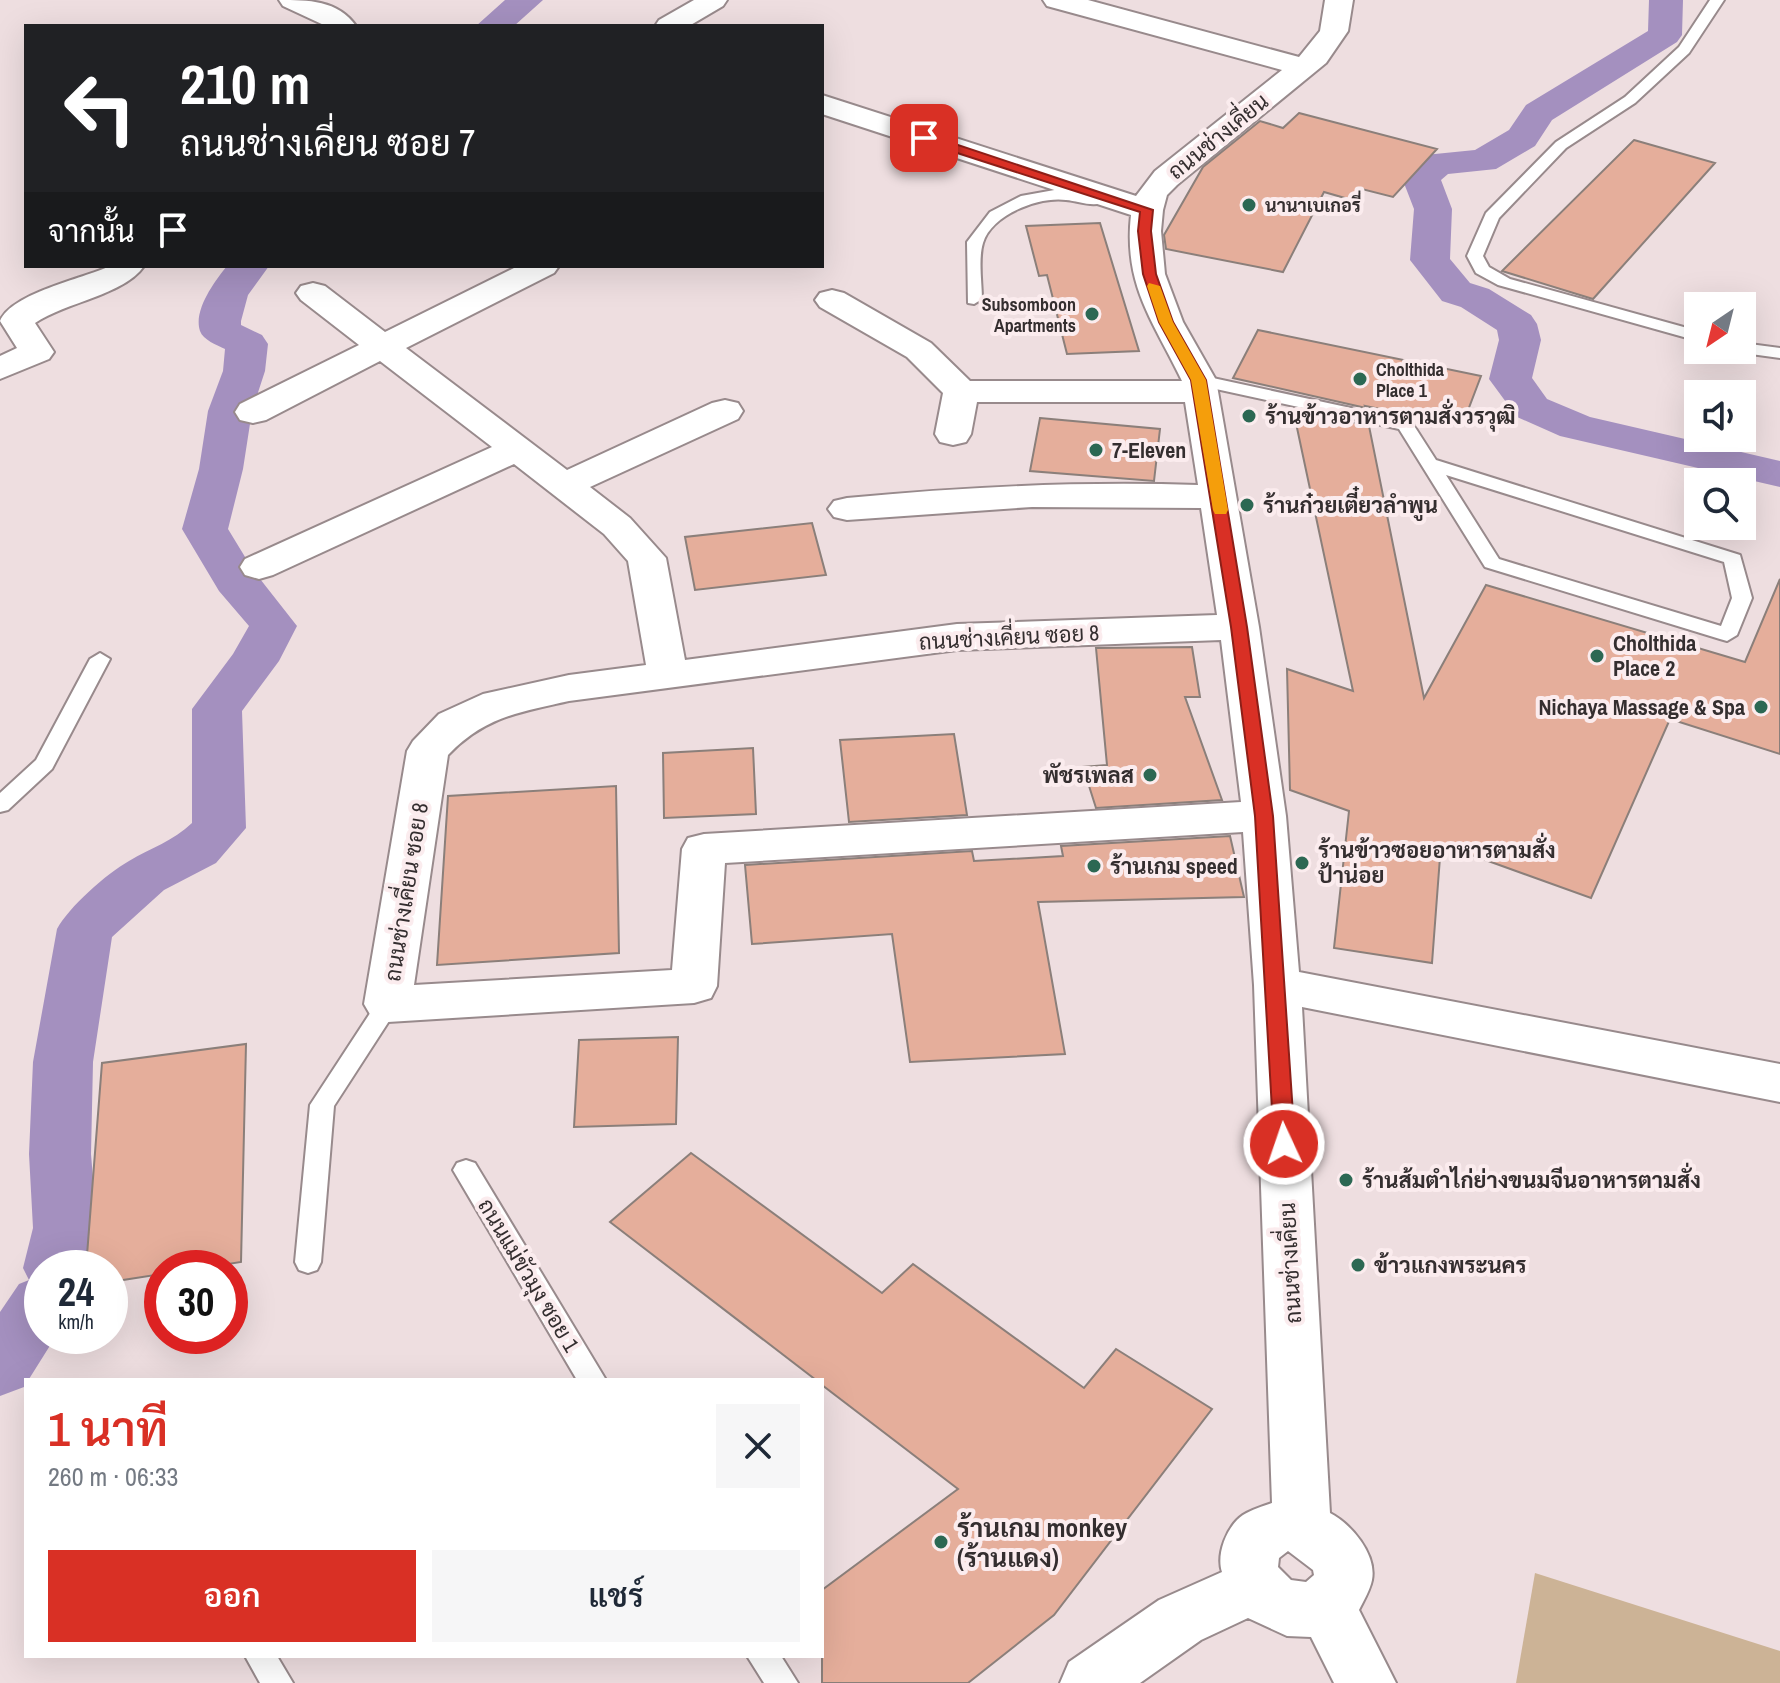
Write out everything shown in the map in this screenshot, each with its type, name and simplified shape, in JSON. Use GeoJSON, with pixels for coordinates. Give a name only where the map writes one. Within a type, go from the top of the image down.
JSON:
{"type":"FeatureCollection","features":[{"type":"Feature","properties":{"kind":"street"},"geometry":{"type":"LineString","coordinates":[[293,0],[332,17],[340,24]]}},
{"type":"Feature","properties":{"kind":"street"},"geometry":{"type":"LineString","coordinates":[[672,24],[713,0]]}},
{"type":"Feature","properties":{"kind":"street"},"geometry":{"type":"LineString","coordinates":[[1057,0],[1304,67]]}},
{"type":"Feature","properties":{"kind":"street","name":"ถนนช่างเคี่ยน"},"geometry":{"type":"LineString","coordinates":[[1302,1526],[1277,985],[1264,816],[1239,627],[1200,386],[1166,322],[1149,274],[1145,231],[1152,193],[1166,178],[1304,67],[1333,36],[1341,16],[1339,0]]}},
{"type":"Feature","properties":{"kind":"street"},"geometry":{"type":"LineString","coordinates":[[824,105],[1147,210]]}},
{"type":"Feature","properties":{"kind":"street"},"geometry":{"type":"LineString","coordinates":[[0,369],[37,352],[16,320],[40,304],[120,274],[126,268]]}},
{"type":"Feature","properties":{"kind":"street"},"geometry":{"type":"LineString","coordinates":[[253,412],[539,268]]}},
{"type":"Feature","properties":{"kind":"street"},"geometry":{"type":"LineString","coordinates":[[313,293],[617,526],[647,558],[668,675]]}},
{"type":"Feature","properties":{"kind":"street"},"geometry":{"type":"LineString","coordinates":[[832,300],[919,350],[961,391],[1200,386]]}},
{"type":"Feature","properties":{"kind":"street"},"geometry":{"type":"LineString","coordinates":[[953,434],[961,391]]}},
{"type":"Feature","properties":{"kind":"street"},"geometry":{"type":"LineString","coordinates":[[564,485],[725,411]]}},
{"type":"Feature","properties":{"kind":"street"},"geometry":{"type":"LineString","coordinates":[[259,567],[518,449]]}},
{"type":"Feature","properties":{"kind":"street"},"geometry":{"type":"LineString","coordinates":[[847,509],[968,497],[1090,493],[1218,497]]}},
{"type":"Feature","properties":{"kind":"street","name":"ถนนช่างเคี่ยน ซอย 8"},"geometry":{"type":"LineString","coordinates":[[1239,627],[957,637],[569,688],[498,703],[454,724],[428,751],[388,1004],[694,986],[704,849],[1264,816]]}},
{"type":"Feature","properties":{"kind":"street"},"geometry":{"type":"LineString","coordinates":[[1277,985],[1780,1083]]}},
{"type":"Feature","properties":{"kind":"street"},"geometry":{"type":"LineString","coordinates":[[1286,1524],[1302,1526],[1323,1537],[1334,1548],[1341,1563],[1342,1578],[1335,1594],[1325,1604],[1310,1609],[1293,1610],[1266,1597],[1255,1586],[1247,1562],[1250,1547],[1271,1528],[1286,1524]]}},
{"type":"Feature","properties":{"kind":"street"},"geometry":{"type":"LineString","coordinates":[[1090,1683],[1180,1620],[1255,1586]]}},
{"type":"Feature","properties":{"kind":"street"},"geometry":{"type":"LineString","coordinates":[[1325,1604],[1366,1683]]}},
{"type":"Feature","properties":{"kind":"lane"},"geometry":{"type":"LineString","coordinates":[[1684,332],[1504,282],[1482,270],[1475,256],[1492,216],[1561,145],[1630,100],[1684,50],[1717,0]]}},
{"type":"Feature","properties":{"kind":"lane"},"geometry":{"type":"LineString","coordinates":[[974,299],[975,242],[996,215],[1027,199],[1060,194],[1147,210]]}},
{"type":"Feature","properties":{"kind":"lane"},"geometry":{"type":"LineString","coordinates":[[1756,350],[1780,353]]}},
{"type":"Feature","properties":{"kind":"lane"},"geometry":{"type":"LineString","coordinates":[[1200,386],[1405,425],[1429,464],[1492,563],[1727,635],[1742,598],[1733,559],[1429,464]]}},
{"type":"Feature","properties":{"kind":"lane"},"geometry":{"type":"LineString","coordinates":[[0,805],[44,764],[100,659]]}},
{"type":"Feature","properties":{"kind":"lane"},"geometry":{"type":"LineString","coordinates":[[308,1262],[322,1105],[388,1004]]}},
{"type":"Feature","properties":{"kind":"lane","name":"ถนนแม่ขัวมุง ซอย 1"},"geometry":{"type":"LineString","coordinates":[[466,1170],[591,1378]]}},
{"type":"Feature","properties":{"kind":"lane"},"geometry":{"type":"LineString","coordinates":[[261,1658],[278,1683]]}},
{"type":"Feature","properties":{"kind":"lane"},"geometry":{"type":"LineString","coordinates":[[764,1658],[783,1683]]}},
{"type":"Feature","properties":{"kind":"shaded area"},"geometry":{"type":"Polygon","coordinates":[[[1535,1573],[1780,1651],[1780,1683],[1516,1683],[1535,1573]]]}},
{"type":"Feature","properties":{"kind":"building"},"geometry":{"type":"Polygon","coordinates":[[[1299,113],[1437,149],[1393,197],[1362,189],[1352,200],[1324,192],[1283,272],[1166,249],[1164,235],[1203,167],[1260,121],[1283,128],[1299,113]]]}},
{"type":"Feature","properties":{"kind":"building"},"geometry":{"type":"Polygon","coordinates":[[[1634,140],[1715,163],[1593,299],[1502,271],[1634,140]]]}},
{"type":"Feature","properties":{"kind":"building","name":"Subsomboon Apartments"},"geometry":{"type":"Polygon","coordinates":[[[1100,223],[1139,351],[1067,354],[1047,275],[1039,276],[1026,226],[1100,223]]]}},
{"type":"Feature","properties":{"kind":"building","name":"Cholthida Place 1"},"geometry":{"type":"Polygon","coordinates":[[[1258,330],[1481,376],[1462,426],[1366,408],[1233,378],[1258,330]]]}},
{"type":"Feature","properties":{"kind":"building"},"geometry":{"type":"Polygon","coordinates":[[[1293,409],[1369,426],[1424,698],[1486,585],[1745,662],[1780,579],[1780,754],[1670,719],[1591,898],[1441,844],[1432,963],[1334,948],[1349,811],[1290,790],[1287,669],[1353,691],[1293,409]]]}},
{"type":"Feature","properties":{"kind":"building","name":"7-Eleven"},"geometry":{"type":"Polygon","coordinates":[[[1040,418],[1160,429],[1154,481],[1030,471],[1040,418]]]}},
{"type":"Feature","properties":{"kind":"building"},"geometry":{"type":"Polygon","coordinates":[[[812,523],[826,575],[695,590],[685,537],[812,523]]]}},
{"type":"Feature","properties":{"kind":"building"},"geometry":{"type":"Polygon","coordinates":[[[1192,647],[1200,697],[1185,697],[1222,800],[1096,808],[1083,767],[1107,765],[1096,648],[1192,647]]]}},
{"type":"Feature","properties":{"kind":"building"},"geometry":{"type":"Polygon","coordinates":[[[954,734],[967,815],[849,822],[840,740],[954,734]]]}},
{"type":"Feature","properties":{"kind":"building"},"geometry":{"type":"Polygon","coordinates":[[[753,748],[756,814],[664,818],[663,753],[753,748]]]}},
{"type":"Feature","properties":{"kind":"building"},"geometry":{"type":"Polygon","coordinates":[[[616,786],[619,953],[437,965],[448,796],[616,786]]]}},
{"type":"Feature","properties":{"kind":"building"},"geometry":{"type":"Polygon","coordinates":[[[1230,836],[1244,897],[1038,902],[1065,1054],[910,1062],[892,934],[752,944],[745,865],[972,851],[974,861],[1063,856],[1061,846],[1230,836]]]}},
{"type":"Feature","properties":{"kind":"building"},"geometry":{"type":"Polygon","coordinates":[[[678,1037],[676,1124],[574,1127],[579,1040],[678,1037]]]}},
{"type":"Feature","properties":{"kind":"building"},"geometry":{"type":"Polygon","coordinates":[[[246,1044],[241,1250],[144,1250],[144,1277],[128,1279],[128,1250],[87,1250],[102,1063],[246,1044]]]}},
{"type":"Feature","properties":{"kind":"building"},"geometry":{"type":"Polygon","coordinates":[[[691,1153],[882,1293],[913,1264],[1084,1388],[1116,1349],[1212,1409],[1054,1615],[968,1683],[822,1683],[824,1589],[958,1489],[824,1387],[824,1378],[813,1378],[610,1222],[691,1153]]]}},
{"type":"Feature","properties":{"kind":"waterway"},"geometry":{"type":"LineString","coordinates":[[496,24],[526,0]]}},
{"type":"Feature","properties":{"kind":"waterway"},"geometry":{"type":"LineString","coordinates":[[1666,0],[1665,35],[1539,113],[1522,138],[1483,161],[1438,163],[1421,178],[1433,209],[1430,260],[1456,292],[1475,298],[1516,324],[1520,340],[1510,379],[1532,408],[1576,427],[1780,474]]}},
{"type":"Feature","properties":{"kind":"waterway"},"geometry":{"type":"LineString","coordinates":[[60,1250],[65,1228],[60,1154],[63,1062],[85,929],[145,876],[197,850],[219,828],[217,709],[254,661],[273,626],[236,580],[205,529],[221,469],[230,411],[244,371],[247,344],[220,330],[221,321],[228,295],[247,268]]}},
{"type":"Feature","properties":{"kind":"waterway"},"geometry":{"type":"LineString","coordinates":[[0,1367],[24,1330]]}},
{"type":"Feature","properties":{"kind":"slow traffic"},"geometry":{"type":"LineString","coordinates":[[1154,286],[1166,322],[1199,380],[1220,510]]}},
{"type":"Feature","properties":{"kind":"place","name":"นานาเบเกอรี่"},"geometry":{"type":"Point","coordinates":[1249,205]}},
{"type":"Feature","properties":{"kind":"place","name":"Subsomboon Apartments"},"geometry":{"type":"Point","coordinates":[1092,314]}},
{"type":"Feature","properties":{"kind":"place","name":"Cholthida Place 1"},"geometry":{"type":"Point","coordinates":[1360,379]}},
{"type":"Feature","properties":{"kind":"place","name":"ร้านข้าวอาหารตามสั่งวรวุฒิ"},"geometry":{"type":"Point","coordinates":[1249,416]}},
{"type":"Feature","properties":{"kind":"place","name":"7-Eleven"},"geometry":{"type":"Point","coordinates":[1096,450]}},
{"type":"Feature","properties":{"kind":"place","name":"ร้านก๋วยเตี๋ยวลำพูน"},"geometry":{"type":"Point","coordinates":[1247,505]}},
{"type":"Feature","properties":{"kind":"place","name":"Cholthida Place 2"},"geometry":{"type":"Point","coordinates":[1597,656]}},
{"type":"Feature","properties":{"kind":"place","name":"Nichaya Massage & Spa"},"geometry":{"type":"Point","coordinates":[1761,707]}},
{"type":"Feature","properties":{"kind":"place","name":"พัชรเพลส"},"geometry":{"type":"Point","coordinates":[1150,775]}},
{"type":"Feature","properties":{"kind":"place","name":"ร้านข้าวซอยอาหารตามสั่ง ป้าน่อย"},"geometry":{"type":"Point","coordinates":[1302,863]}},
{"type":"Feature","properties":{"kind":"place","name":"ร้านเกม speed"},"geometry":{"type":"Point","coordinates":[1094,866]}},
{"type":"Feature","properties":{"kind":"place","name":"ร้านส้มตำไก่ย่างขนมจีนอาหารตามสั่ง"},"geometry":{"type":"Point","coordinates":[1346,1180]}},
{"type":"Feature","properties":{"kind":"place","name":"ข้าวแกงพระนคร"},"geometry":{"type":"Point","coordinates":[1358,1265]}},
{"type":"Feature","properties":{"kind":"place","name":"ร้านเกม monkey (ร้านแดง)"},"geometry":{"type":"Point","coordinates":[941,1542]}},
{"type":"Feature","properties":{"kind":"route"},"geometry":{"type":"LineString","coordinates":[[924,138],[1147,210],[1145,231],[1149,274],[1166,322],[1199,380],[1239,627],[1264,816],[1277,985],[1284,1144]]}}]}
